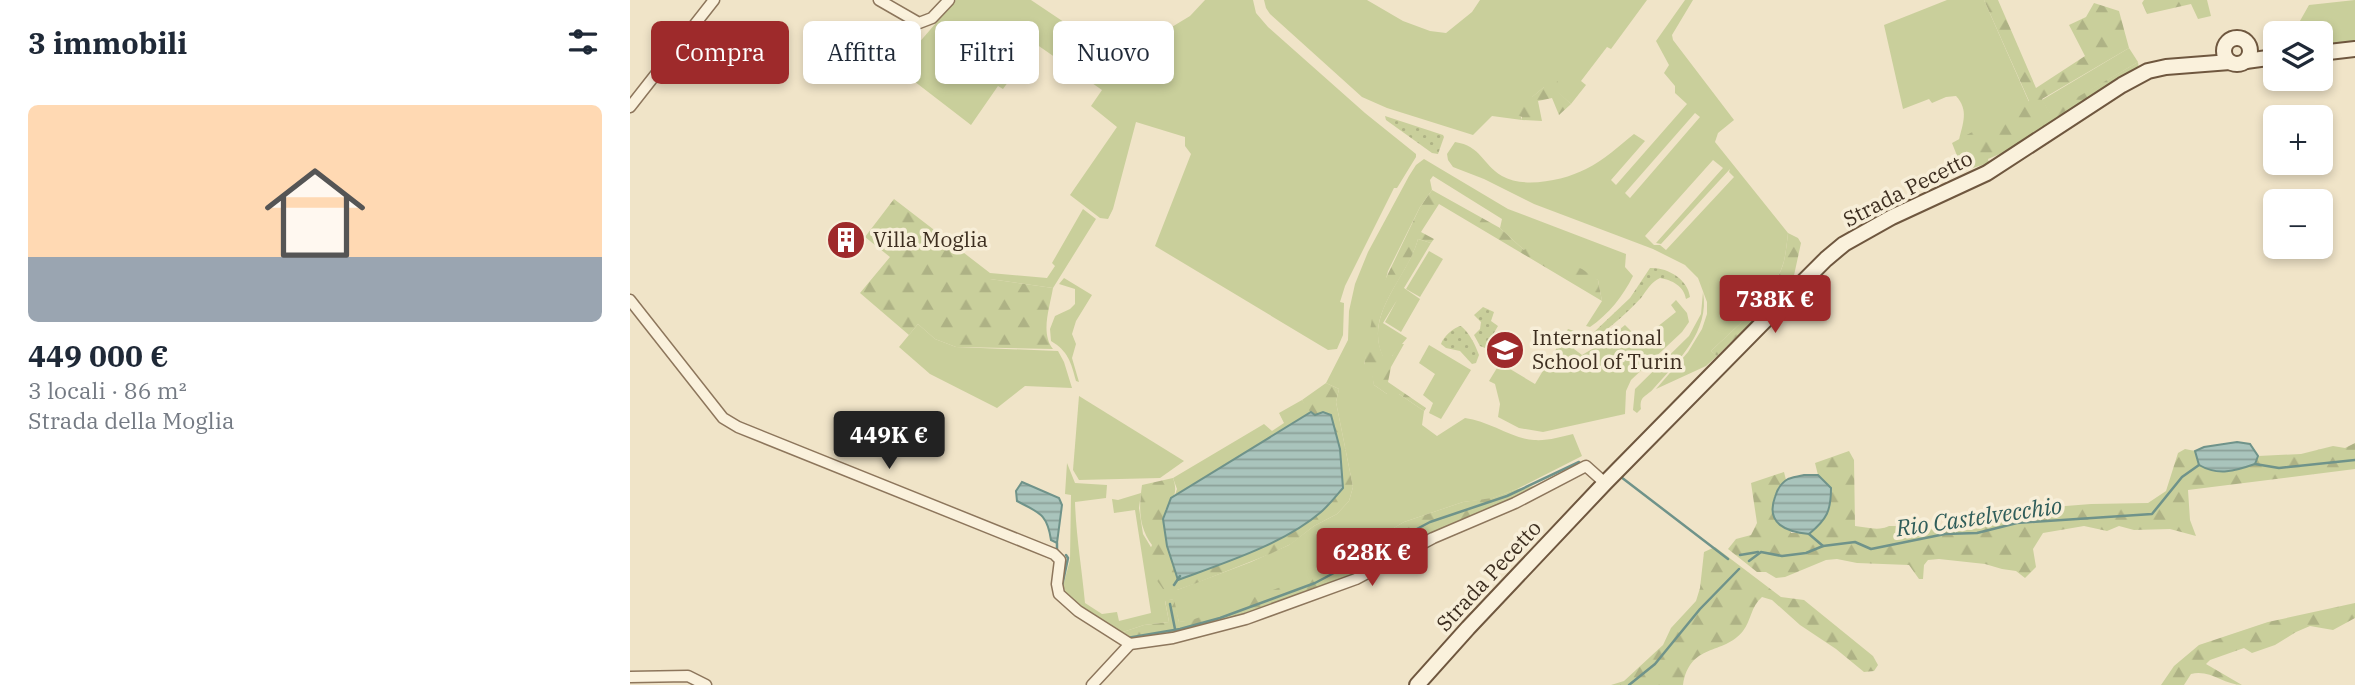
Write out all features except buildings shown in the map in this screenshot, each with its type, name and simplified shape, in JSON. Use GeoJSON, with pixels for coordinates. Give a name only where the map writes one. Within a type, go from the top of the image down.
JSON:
{"type":"FeatureCollection","features":[{"type":"Feature","properties":{"kind":"main road","name":"Strada Pecetto"},"geometry":{"type":"LineString","coordinates":[[2227,55],[2229,41],[2236,38],[2263,51]]}},
{"type":"Feature","properties":{"kind":"main road"},"geometry":{"type":"LineString","coordinates":[[2246,61],[2250,54],[2249,46]]}},
{"type":"Feature","properties":{"kind":"main road"},"geometry":{"type":"LineString","coordinates":[[2333,52],[2355,49]]}},
{"type":"Feature","properties":{"kind":"main road","name":"Strada Pecetto"},"geometry":{"type":"LineString","coordinates":[[2227,55],[2238,64],[2263,58]]}},
{"type":"Feature","properties":{"kind":"main road","name":"Strada Pecetto"},"geometry":{"type":"LineString","coordinates":[[1417,685],[1605,483],[1809,276],[1844,244],[1892,217],[1987,173],[2148,71],[2196,65],[2227,55]]}},
{"type":"Feature","properties":{"kind":"street"},"geometry":{"type":"LineString","coordinates":[[630,107],[714,0]]}},
{"type":"Feature","properties":{"kind":"street"},"geometry":{"type":"LineString","coordinates":[[879,0],[919,23],[932,18],[949,0]]}},
{"type":"Feature","properties":{"kind":"street"},"geometry":{"type":"LineString","coordinates":[[630,300],[723,418],[738,427],[1055,554],[1060,560],[1059,594],[1078,611],[1130,644]]}},
{"type":"Feature","properties":{"kind":"street"},"geometry":{"type":"LineString","coordinates":[[1092,685],[1130,644],[1173,638],[1246,619],[1356,579],[1433,538],[1515,503],[1586,466],[1605,483]]}},
{"type":"Feature","properties":{"kind":"street"},"geometry":{"type":"LineString","coordinates":[[630,677],[688,676],[706,685]]}},
{"type":"Feature","properties":{"kind":"green space"},"geometry":{"type":"Polygon","coordinates":[[[956,0],[1031,0],[1062,21],[1053,21],[1053,56],[1039,46],[1039,21],[938,21],[956,0]]]}},
{"type":"Feature","properties":{"kind":"green space"},"geometry":{"type":"Polygon","coordinates":[[[1205,0],[1253,0],[1256,13],[1268,27],[1416,154],[1397,188],[1394,188],[1345,286],[1340,302],[1344,303],[1343,335],[1337,349],[1328,350],[1155,246],[1191,154],[1185,146],[1185,137],[1136,122],[1108,219],[1100,218],[1070,195],[1117,127],[1091,106],[1102,90],[1093,84],[1174,84],[1174,26],[1190,16],[1205,0]]]}},
{"type":"Feature","properties":{"kind":"green space"},"geometry":{"type":"Polygon","coordinates":[[[1264,0],[1367,0],[1403,21],[1430,31],[1446,33],[1472,12],[1480,0],[1647,0],[1611,49],[1607,47],[1581,81],[1586,85],[1571,104],[1555,90],[1544,87],[1518,109],[1522,120],[1492,116],[1473,135],[1387,108],[1362,97],[1270,14],[1264,0]]]}},
{"type":"Feature","properties":{"kind":"green space"},"geometry":{"type":"Polygon","coordinates":[[[1685,0],[1693,0],[1672,35],[1673,40],[1734,120],[1718,133],[1715,142],[1788,233],[1779,274],[1754,310],[1711,351],[1717,356],[1706,366],[1656,389],[1688,352],[1702,329],[1707,314],[1707,302],[1698,278],[1685,265],[1653,249],[1534,204],[1453,167],[1447,154],[1455,142],[1464,144],[1476,151],[1502,176],[1521,182],[1544,182],[1586,169],[1634,134],[1645,141],[1611,180],[1616,185],[1687,104],[1675,93],[1675,86],[1664,73],[1669,65],[1656,41],[1685,0]],[[1695,113],[1625,193],[1630,198],[1700,117],[1695,113]],[[1713,160],[1645,236],[1654,245],[1660,245],[1666,250],[1734,177],[1729,172],[1730,169],[1661,244],[1656,243],[1723,168],[1713,160]]]}},
{"type":"Feature","properties":{"kind":"green space"},"geometry":{"type":"Polygon","coordinates":[[[1947,0],[1984,0],[2029,102],[1959,140],[1964,112],[1956,96],[1932,103],[1929,99],[1903,109],[1884,25],[1947,0]]]}},
{"type":"Feature","properties":{"kind":"green space"},"geometry":{"type":"Polygon","coordinates":[[[1984,0],[1998,0],[2036,88],[2085,56],[2069,25],[2086,17],[2094,3],[2119,11],[2129,48],[2042,99],[2050,113],[2138,62],[2139,69],[2026,143],[1988,159],[1989,163],[1963,171],[1952,143],[2029,101],[1984,0]]]}},
{"type":"Feature","properties":{"kind":"green space"},"geometry":{"type":"Polygon","coordinates":[[[2144,0],[2207,0],[2211,16],[2198,19],[2191,4],[2147,14],[2142,3],[2144,0]]]}},
{"type":"Feature","properties":{"kind":"green space"},"geometry":{"type":"Polygon","coordinates":[[[2355,0],[2355,45],[2333,48],[2333,21],[2300,21],[2309,5],[2355,0]]]}},
{"type":"Feature","properties":{"kind":"green space"},"geometry":{"type":"Polygon","coordinates":[[[935,24],[935,84],[1007,84],[1003,89],[998,86],[971,125],[918,84],[921,84],[921,40],[935,24]]]}},
{"type":"Feature","properties":{"kind":"green space"},"geometry":{"type":"Polygon","coordinates":[[[2129,48],[2138,62],[2050,114],[2042,100],[2129,48]]]}},
{"type":"Feature","properties":{"kind":"green space"},"geometry":{"type":"Polygon","coordinates":[[[1551,75],[1558,82],[1556,90],[1571,104],[1559,115],[1552,98],[1538,101],[1542,121],[1522,120],[1522,117],[1517,115],[1518,109],[1514,108],[1516,96],[1532,97],[1544,87],[1544,82],[1551,75]]]}},
{"type":"Feature","properties":{"kind":"green space"},"geometry":{"type":"Polygon","coordinates":[[[1385,116],[1443,135],[1438,154],[1432,153],[1386,120],[1385,116]]]}},
{"type":"Feature","properties":{"kind":"green space"},"geometry":{"type":"Polygon","coordinates":[[[1424,159],[1508,209],[1626,254],[1625,267],[1633,276],[1609,310],[1590,327],[1586,326],[1602,301],[1598,280],[1524,250],[1500,228],[1502,219],[1433,176],[1430,180],[1432,190],[1420,207],[1388,271],[1364,364],[1372,371],[1374,385],[1387,394],[1399,394],[1424,411],[1422,425],[1437,436],[1465,418],[1526,439],[1544,440],[1573,434],[1582,456],[1517,489],[1490,499],[1463,502],[1404,522],[1310,577],[1192,621],[1179,622],[1173,599],[1165,601],[1169,622],[1144,625],[1120,633],[1068,597],[1063,586],[1070,560],[1071,495],[1065,494],[1067,463],[1075,483],[1107,485],[1106,498],[1075,502],[1077,527],[1085,603],[1102,614],[1117,612],[1119,621],[1151,613],[1135,510],[1114,513],[1112,499],[1118,500],[1141,493],[1139,508],[1143,534],[1177,590],[1289,545],[1314,526],[1337,514],[1349,501],[1353,487],[1336,402],[1339,389],[1326,383],[1348,340],[1349,311],[1355,284],[1368,252],[1409,176],[1424,159]]]}},
{"type":"Feature","properties":{"kind":"green space"},"geometry":{"type":"Polygon","coordinates":[[[1432,190],[1500,228],[1524,250],[1528,247],[1582,269],[1598,280],[1602,301],[1439,204],[1421,232],[1434,239],[1431,243],[1418,239],[1413,254],[1389,296],[1379,325],[1378,341],[1383,356],[1392,356],[1400,344],[1404,344],[1391,367],[1388,382],[1426,408],[1424,411],[1399,394],[1387,394],[1374,385],[1371,371],[1364,365],[1375,301],[1420,207],[1432,190]]]}},
{"type":"Feature","properties":{"kind":"green space"},"geometry":{"type":"Polygon","coordinates":[[[894,199],[990,273],[990,279],[1053,288],[1046,328],[1053,349],[956,347],[935,339],[918,324],[909,335],[860,293],[890,257],[865,237],[894,199]]]}},
{"type":"Feature","properties":{"kind":"green space"},"geometry":{"type":"Polygon","coordinates":[[[1083,209],[1096,219],[1053,288],[990,279],[990,273],[1047,278],[1055,266],[1052,263],[1083,209]]]}},
{"type":"Feature","properties":{"kind":"green space"},"geometry":{"type":"Polygon","coordinates":[[[1788,233],[1798,238],[1801,243],[1793,280],[1717,356],[1711,351],[1754,310],[1773,286],[1784,261],[1788,233]]]}},
{"type":"Feature","properties":{"kind":"green space"},"geometry":{"type":"Polygon","coordinates":[[[1418,239],[1431,243],[1404,288],[1420,299],[1401,332],[1385,322],[1397,300],[1383,323],[1407,338],[1392,356],[1383,357],[1378,341],[1383,311],[1418,239]]]}},
{"type":"Feature","properties":{"kind":"green space"},"geometry":{"type":"Polygon","coordinates":[[[1429,251],[1443,259],[1420,297],[1406,289],[1429,251]]]}},
{"type":"Feature","properties":{"kind":"green space"},"geometry":{"type":"Polygon","coordinates":[[[1650,268],[1676,275],[1685,285],[1690,297],[1686,299],[1677,284],[1660,278],[1613,325],[1595,338],[1591,337],[1630,298],[1650,268]]]}},
{"type":"Feature","properties":{"kind":"green space"},"geometry":{"type":"Polygon","coordinates":[[[1064,278],[1092,295],[1076,321],[1072,334],[1076,344],[1072,358],[1079,382],[1076,381],[1065,353],[1051,341],[1050,329],[1055,316],[1075,304],[1075,289],[1059,284],[1064,278]]]}},
{"type":"Feature","properties":{"kind":"green space"},"geometry":{"type":"Polygon","coordinates":[[[1703,292],[1702,320],[1690,345],[1642,399],[1641,409],[1637,413],[1633,410],[1635,389],[1689,336],[1701,314],[1703,292]]]}},
{"type":"Feature","properties":{"kind":"green space"},"geometry":{"type":"Polygon","coordinates":[[[1676,300],[1687,313],[1689,322],[1682,332],[1631,380],[1626,391],[1625,414],[1543,432],[1519,428],[1498,417],[1500,404],[1495,384],[1489,381],[1500,363],[1535,384],[1568,329],[1577,332],[1581,338],[1574,349],[1582,355],[1625,325],[1643,343],[1653,334],[1652,331],[1676,312],[1671,305],[1676,300]]]}},
{"type":"Feature","properties":{"kind":"green space"},"geometry":{"type":"Polygon","coordinates":[[[1483,307],[1494,312],[1491,321],[1498,326],[1485,348],[1480,346],[1474,335],[1480,329],[1481,322],[1474,315],[1483,307]]]}},
{"type":"Feature","properties":{"kind":"green space"},"geometry":{"type":"Polygon","coordinates":[[[918,324],[935,339],[956,347],[1058,351],[1072,388],[1025,386],[997,408],[930,374],[899,347],[918,324]]]}},
{"type":"Feature","properties":{"kind":"green space"},"geometry":{"type":"Polygon","coordinates":[[[1461,326],[1470,336],[1479,355],[1476,363],[1472,364],[1460,351],[1441,344],[1449,333],[1461,326]]]}},
{"type":"Feature","properties":{"kind":"green space"},"geometry":{"type":"Polygon","coordinates":[[[1429,345],[1471,370],[1441,419],[1429,413],[1433,403],[1423,395],[1435,374],[1419,363],[1429,345]]]}},
{"type":"Feature","properties":{"kind":"green space"},"geometry":{"type":"Polygon","coordinates":[[[1326,383],[1339,389],[1336,402],[1353,487],[1349,501],[1337,514],[1314,526],[1291,544],[1270,554],[1177,590],[1163,589],[1146,559],[1152,545],[1144,531],[1141,516],[1142,485],[1173,478],[1174,495],[1165,510],[1315,415],[1307,409],[1302,400],[1326,383]]]}},
{"type":"Feature","properties":{"kind":"green space"},"geometry":{"type":"Polygon","coordinates":[[[1079,396],[1184,461],[1160,478],[1079,480],[1073,470],[1079,396]]]}},
{"type":"Feature","properties":{"kind":"green space"},"geometry":{"type":"Polygon","coordinates":[[[1302,400],[1311,412],[1175,495],[1177,489],[1173,478],[1264,424],[1272,431],[1284,423],[1279,413],[1302,400]]]}},
{"type":"Feature","properties":{"kind":"green space"},"geometry":{"type":"Polygon","coordinates":[[[2355,443],[2355,469],[2188,490],[2190,520],[2196,536],[2170,529],[2134,530],[2119,526],[2107,531],[2084,526],[2043,533],[2033,549],[2036,567],[2025,578],[2016,571],[1985,564],[1939,559],[1928,560],[1924,565],[1923,579],[1919,579],[1909,565],[1857,563],[1837,559],[1826,560],[1785,577],[1776,578],[1766,572],[1757,572],[1728,549],[1736,539],[1751,535],[1757,523],[1751,483],[1784,472],[1786,480],[1778,488],[1791,533],[1810,533],[1821,523],[1831,488],[1818,475],[1815,463],[1849,451],[1854,460],[1855,526],[1950,531],[1978,528],[2001,515],[2027,514],[2053,507],[2148,503],[2166,491],[2178,453],[2185,449],[2195,451],[2199,465],[2213,471],[2226,472],[2254,464],[2258,456],[2301,454],[2333,446],[2345,448],[2355,443]]]}},
{"type":"Feature","properties":{"kind":"green space"},"geometry":{"type":"Polygon","coordinates":[[[1540,485],[1350,576],[1278,605],[1173,636],[1133,641],[1120,633],[1144,625],[1169,622],[1165,600],[1174,599],[1179,622],[1192,620],[1308,577],[1404,522],[1463,502],[1492,498],[1517,489],[1540,485]]]}},
{"type":"Feature","properties":{"kind":"green space"},"geometry":{"type":"Polygon","coordinates":[[[1715,547],[1781,597],[1804,600],[1873,656],[1878,665],[1874,671],[1864,672],[1800,625],[1772,600],[1762,597],[1743,631],[1735,639],[1708,651],[1693,662],[1683,685],[1611,685],[1624,681],[1663,645],[1671,628],[1696,601],[1704,552],[1715,547]]]}},
{"type":"Feature","properties":{"kind":"green space"},"geometry":{"type":"Polygon","coordinates":[[[2355,603],[2355,618],[2333,630],[2310,626],[2275,645],[2252,653],[2244,648],[2210,660],[2206,664],[2242,685],[2198,673],[2191,674],[2184,685],[2161,685],[2174,666],[2199,645],[2268,622],[2355,603]]]}},
{"type":"Feature","properties":{"kind":"water"},"geometry":{"type":"Polygon","coordinates":[[[1311,412],[1315,415],[1323,412],[1331,415],[1340,449],[1343,488],[1321,512],[1290,534],[1253,552],[1178,580],[1167,546],[1163,519],[1171,498],[1311,412]]]}},
{"type":"Feature","properties":{"kind":"water"},"geometry":{"type":"Polygon","coordinates":[[[2237,442],[2250,444],[2258,456],[2255,464],[2227,471],[2199,465],[2195,451],[2237,442]]]}},
{"type":"Feature","properties":{"kind":"water"},"geometry":{"type":"Polygon","coordinates":[[[1818,475],[1831,488],[1827,514],[1809,534],[1786,529],[1773,514],[1775,497],[1781,485],[1788,479],[1818,475]]]}},
{"type":"Feature","properties":{"kind":"water"},"geometry":{"type":"Polygon","coordinates":[[[1022,482],[1059,498],[1062,505],[1057,543],[1051,540],[1047,524],[1041,515],[1017,501],[1016,491],[1022,482]]]}},
{"type":"Feature","properties":{"kind":"waterway","name":"Rio Castelvecchio"},"geometry":{"type":"LineString","coordinates":[[2255,464],[2279,468],[2355,460]]}},
{"type":"Feature","properties":{"kind":"waterway"},"geometry":{"type":"LineString","coordinates":[[1127,638],[1180,629],[1220,618],[1315,583],[1430,522],[1507,496],[1579,462]]}},
{"type":"Feature","properties":{"kind":"waterway","name":"Rio Castelvecchio"},"geometry":{"type":"LineString","coordinates":[[1749,561],[1761,552],[1782,556],[1855,542],[1871,549],[1945,534],[1977,533],[2017,523],[2152,514],[2182,477],[2199,465]]}},
{"type":"Feature","properties":{"kind":"waterway"},"geometry":{"type":"LineString","coordinates":[[1621,477],[1728,559]]}},
{"type":"Feature","properties":{"kind":"waterway"},"geometry":{"type":"LineString","coordinates":[[1809,534],[1823,546]]}},
{"type":"Feature","properties":{"kind":"waterway"},"geometry":{"type":"LineString","coordinates":[[1057,543],[1057,550]]}},
{"type":"Feature","properties":{"kind":"waterway"},"geometry":{"type":"LineString","coordinates":[[1740,555],[1758,552]]}},
{"type":"Feature","properties":{"kind":"waterway"},"geometry":{"type":"LineString","coordinates":[[1062,586],[1068,558],[1066,555]]}},
{"type":"Feature","properties":{"kind":"waterway","name":"Rio Castelvecchio"},"geometry":{"type":"LineString","coordinates":[[1629,685],[1655,664],[1700,609],[1739,569]]}},
{"type":"Feature","properties":{"kind":"waterway"},"geometry":{"type":"LineString","coordinates":[[1174,585],[1180,576]]}},
{"type":"Feature","properties":{"kind":"waterway"},"geometry":{"type":"LineString","coordinates":[[1170,604],[1175,629]]}},
{"type":"Feature","properties":{"kind":"place","name":"Villa Moglia"},"geometry":{"type":"Point","coordinates":[846,240]}},
{"type":"Feature","properties":{"kind":"place","name":"International School of Turin"},"geometry":{"type":"Point","coordinates":[1505,350]}}]}
